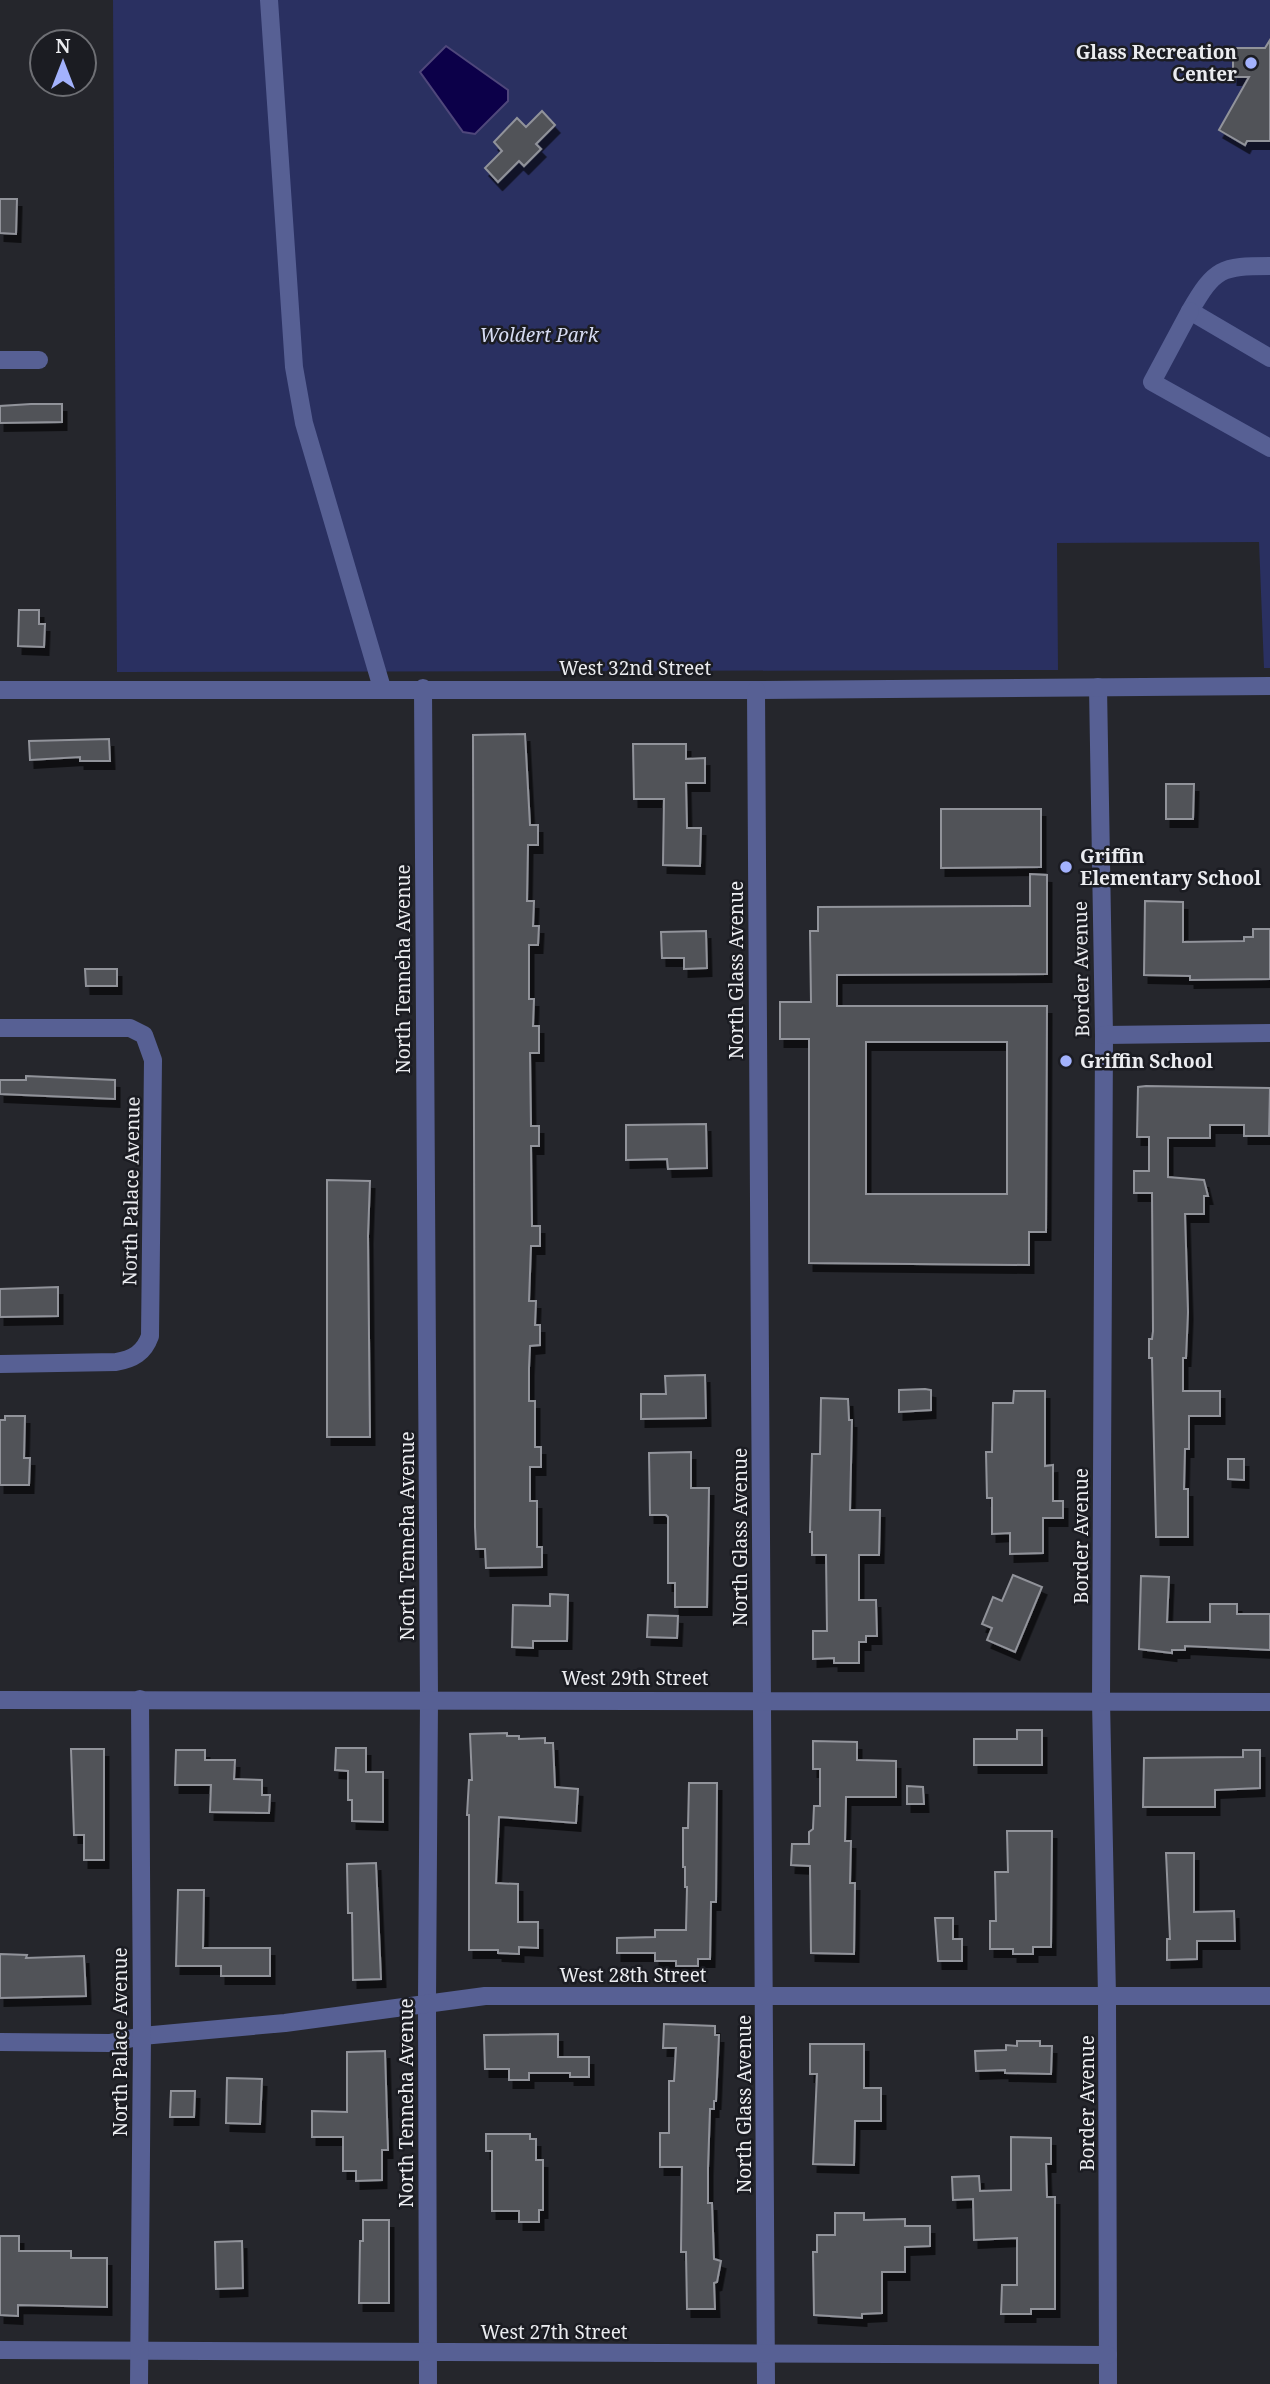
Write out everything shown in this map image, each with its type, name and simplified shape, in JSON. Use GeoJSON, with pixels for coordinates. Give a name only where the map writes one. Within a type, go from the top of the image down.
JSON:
{"type":"FeatureCollection","features":[{"type":"Feature","properties":{"kind":"street"},"geometry":{"type":"LineString","coordinates":[[269,0],[298,393],[304,423],[382,688]]}},
{"type":"Feature","properties":{"kind":"street"},"geometry":{"type":"LineString","coordinates":[[1270,266],[1239,267],[1219,272],[1205,286],[1152,382],[1270,448]]}},
{"type":"Feature","properties":{"kind":"street"},"geometry":{"type":"LineString","coordinates":[[1190,311],[1270,358]]}},
{"type":"Feature","properties":{"kind":"street"},"geometry":{"type":"LineString","coordinates":[[0,360],[38,360]]}},
{"type":"Feature","properties":{"kind":"street","name":"West 32nd Street"},"geometry":{"type":"LineString","coordinates":[[0,690],[755,690],[1270,686]]}},
{"type":"Feature","properties":{"kind":"street","name":"Border Avenue"},"geometry":{"type":"LineString","coordinates":[[1098,687],[1104,1035],[1101,1701],[1107,1996],[1108,2384]]}},
{"type":"Feature","properties":{"kind":"street","name":"North Tenneha Avenue"},"geometry":{"type":"LineString","coordinates":[[423,688],[429,1699],[428,2384]]}},
{"type":"Feature","properties":{"kind":"street","name":"North Glass Avenue"},"geometry":{"type":"LineString","coordinates":[[755,690],[766,2384]]}},
{"type":"Feature","properties":{"kind":"street","name":"North Palace Avenue"},"geometry":{"type":"LineString","coordinates":[[0,1028],[130,1028],[144,1035],[153,1060],[150,1336],[146,1348],[132,1359],[116,1362],[0,1364]]}},
{"type":"Feature","properties":{"kind":"street"},"geometry":{"type":"LineString","coordinates":[[1104,1035],[1270,1033]]}},
{"type":"Feature","properties":{"kind":"street","name":"North Palace Avenue"},"geometry":{"type":"LineString","coordinates":[[139,2384],[142,2036],[140,1699]]}},
{"type":"Feature","properties":{"kind":"street","name":"West 29th Street"},"geometry":{"type":"LineString","coordinates":[[0,1700],[763,1699],[1270,1702]]}},
{"type":"Feature","properties":{"kind":"street","name":"West 28th Street"},"geometry":{"type":"LineString","coordinates":[[0,2042],[110,2043],[142,2036],[285,2023],[485,1996],[1270,1996]]}},
{"type":"Feature","properties":{"kind":"street","name":"West 27th Street"},"geometry":{"type":"LineString","coordinates":[[0,2350],[1108,2355]]}},
{"type":"Feature","properties":{"kind":"green space","name":"Woldert Park"},"geometry":{"type":"Polygon","coordinates":[[[113,0],[1270,0],[1270,668],[1264,668],[1259,542],[1057,543],[1058,670],[117,672],[113,0]]]}},
{"type":"Feature","properties":{"kind":"shaded area"},"geometry":{"type":"Polygon","coordinates":[[[446,46],[508,90],[508,101],[475,134],[463,132],[420,72],[446,46]]]}},
{"type":"Feature","properties":{"kind":"building","name":"Glass Recreation Center"},"geometry":{"type":"Polygon","coordinates":[[[1270,40],[1270,141],[1247,141],[1245,145],[1219,130],[1249,77],[1233,77],[1233,48],[1265,48],[1270,40]]]}},
{"type":"Feature","properties":{"kind":"building"},"geometry":{"type":"Polygon","coordinates":[[[542,111],[555,125],[536,144],[541,149],[524,166],[519,161],[498,182],[485,168],[502,151],[494,142],[517,118],[526,127],[542,111]]]}},
{"type":"Feature","properties":{"kind":"building"},"geometry":{"type":"Polygon","coordinates":[[[0,199],[17,199],[16,234],[0,233],[0,199]]]}},
{"type":"Feature","properties":{"kind":"building"},"geometry":{"type":"Polygon","coordinates":[[[62,404],[62,422],[0,423],[0,406],[62,404]]]}},
{"type":"Feature","properties":{"kind":"building"},"geometry":{"type":"Polygon","coordinates":[[[19,610],[39,610],[39,624],[45,624],[44,647],[18,646],[19,610]]]}},
{"type":"Feature","properties":{"kind":"building"},"geometry":{"type":"Polygon","coordinates":[[[525,734],[530,825],[538,825],[538,845],[528,845],[527,901],[534,901],[533,926],[539,926],[538,945],[529,945],[529,999],[534,999],[533,1026],[539,1026],[539,1053],[530,1053],[531,1126],[539,1126],[539,1146],[531,1146],[532,1226],[540,1226],[540,1246],[531,1246],[529,1301],[536,1301],[535,1325],[540,1325],[540,1345],[530,1346],[529,1401],[535,1401],[535,1447],[541,1447],[541,1467],[530,1467],[530,1501],[537,1501],[537,1547],[542,1547],[542,1567],[486,1568],[485,1549],[476,1549],[475,1527],[473,735],[525,734]]]}},
{"type":"Feature","properties":{"kind":"building"},"geometry":{"type":"Polygon","coordinates":[[[109,739],[110,761],[80,761],[80,757],[30,760],[29,741],[109,739]]]}},
{"type":"Feature","properties":{"kind":"building"},"geometry":{"type":"Polygon","coordinates":[[[633,744],[686,744],[686,759],[705,758],[705,783],[686,783],[687,828],[701,828],[700,866],[663,865],[664,799],[634,799],[633,744]]]}},
{"type":"Feature","properties":{"kind":"building"},"geometry":{"type":"Polygon","coordinates":[[[1166,784],[1194,784],[1193,819],[1166,819],[1166,784]]]}},
{"type":"Feature","properties":{"kind":"building"},"geometry":{"type":"Polygon","coordinates":[[[941,809],[1041,809],[1041,867],[941,868],[941,809]]]}},
{"type":"Feature","properties":{"kind":"building"},"geometry":{"type":"Polygon","coordinates":[[[1030,874],[1047,875],[1047,974],[837,975],[837,1006],[1047,1006],[1046,1232],[1029,1232],[1029,1265],[809,1263],[809,1039],[780,1039],[780,1002],[811,1002],[810,931],[818,931],[818,907],[1030,906],[1030,874]],[[866,1042],[866,1194],[1007,1194],[1007,1042],[866,1042]]]}},
{"type":"Feature","properties":{"kind":"building"},"geometry":{"type":"Polygon","coordinates":[[[1145,901],[1183,902],[1183,942],[1244,941],[1244,937],[1253,937],[1253,929],[1270,929],[1270,979],[1190,980],[1190,976],[1144,975],[1145,901]]]}},
{"type":"Feature","properties":{"kind":"building"},"geometry":{"type":"Polygon","coordinates":[[[706,931],[707,968],[684,969],[684,958],[662,958],[661,932],[706,931]]]}},
{"type":"Feature","properties":{"kind":"building"},"geometry":{"type":"Polygon","coordinates":[[[85,969],[117,969],[117,986],[86,986],[85,969]]]}},
{"type":"Feature","properties":{"kind":"building"},"geometry":{"type":"Polygon","coordinates":[[[26,1076],[115,1080],[115,1099],[0,1094],[0,1080],[26,1080],[26,1076]]]}},
{"type":"Feature","properties":{"kind":"building"},"geometry":{"type":"Polygon","coordinates":[[[1138,1087],[1270,1088],[1269,1136],[1244,1136],[1244,1125],[1210,1125],[1210,1138],[1168,1138],[1168,1177],[1204,1180],[1208,1196],[1204,1196],[1204,1214],[1185,1214],[1188,1312],[1183,1391],[1220,1391],[1220,1416],[1189,1416],[1189,1449],[1185,1449],[1184,1489],[1188,1489],[1188,1537],[1156,1537],[1152,1358],[1149,1358],[1149,1339],[1152,1339],[1153,1331],[1152,1193],[1134,1193],[1134,1171],[1149,1171],[1149,1137],[1137,1137],[1138,1087]]]}},
{"type":"Feature","properties":{"kind":"building"},"geometry":{"type":"Polygon","coordinates":[[[706,1124],[707,1168],[668,1169],[667,1159],[626,1160],[626,1125],[706,1124]]]}},
{"type":"Feature","properties":{"kind":"building"},"geometry":{"type":"Polygon","coordinates":[[[327,1180],[370,1181],[370,1437],[327,1437],[327,1180]]]}},
{"type":"Feature","properties":{"kind":"building"},"geometry":{"type":"Polygon","coordinates":[[[58,1287],[58,1316],[0,1317],[0,1289],[58,1287]]]}},
{"type":"Feature","properties":{"kind":"building"},"geometry":{"type":"Polygon","coordinates":[[[705,1375],[706,1418],[641,1419],[641,1394],[666,1394],[665,1376],[705,1375]]]}},
{"type":"Feature","properties":{"kind":"building"},"geometry":{"type":"Polygon","coordinates":[[[899,1390],[931,1390],[931,1410],[899,1412],[899,1390]]]}},
{"type":"Feature","properties":{"kind":"building"},"geometry":{"type":"Polygon","coordinates":[[[1014,1391],[1045,1391],[1045,1466],[1053,1465],[1053,1501],[1063,1501],[1063,1518],[1043,1518],[1043,1553],[1010,1554],[1010,1533],[992,1534],[992,1498],[987,1498],[986,1452],[992,1452],[993,1403],[1013,1403],[1014,1391]]]}},
{"type":"Feature","properties":{"kind":"building"},"geometry":{"type":"Polygon","coordinates":[[[821,1398],[848,1399],[849,1420],[852,1420],[850,1510],[880,1510],[879,1555],[859,1555],[859,1600],[876,1600],[877,1636],[866,1636],[866,1642],[859,1642],[859,1663],[834,1663],[834,1658],[813,1659],[813,1631],[827,1631],[826,1555],[812,1555],[810,1532],[812,1454],[820,1454],[821,1398]]]}},
{"type":"Feature","properties":{"kind":"building"},"geometry":{"type":"Polygon","coordinates":[[[5,1416],[25,1416],[24,1458],[30,1458],[29,1485],[0,1485],[0,1420],[5,1420],[5,1416]]]}},
{"type":"Feature","properties":{"kind":"building"},"geometry":{"type":"Polygon","coordinates":[[[691,1452],[691,1488],[709,1488],[707,1607],[675,1607],[675,1583],[668,1583],[668,1517],[650,1515],[649,1453],[691,1452]]]}},
{"type":"Feature","properties":{"kind":"building"},"geometry":{"type":"Polygon","coordinates":[[[1228,1459],[1244,1459],[1244,1480],[1228,1479],[1228,1459]]]}},
{"type":"Feature","properties":{"kind":"building"},"geometry":{"type":"Polygon","coordinates":[[[1013,1575],[1042,1587],[1015,1652],[987,1640],[992,1628],[982,1624],[993,1597],[1002,1601],[1013,1575]]]}},
{"type":"Feature","properties":{"kind":"building"},"geometry":{"type":"Polygon","coordinates":[[[1141,1576],[1169,1577],[1167,1622],[1210,1622],[1210,1604],[1237,1604],[1237,1614],[1270,1614],[1270,1650],[1185,1646],[1185,1650],[1172,1650],[1172,1653],[1139,1649],[1141,1576]]]}},
{"type":"Feature","properties":{"kind":"building"},"geometry":{"type":"Polygon","coordinates":[[[550,1594],[568,1595],[567,1641],[533,1641],[533,1648],[512,1647],[513,1605],[550,1606],[550,1594]]]}},
{"type":"Feature","properties":{"kind":"building"},"geometry":{"type":"Polygon","coordinates":[[[648,1615],[678,1616],[677,1638],[647,1637],[648,1615]]]}},
{"type":"Feature","properties":{"kind":"building"},"geometry":{"type":"Polygon","coordinates":[[[1017,1730],[1042,1730],[1042,1765],[974,1765],[974,1739],[1017,1739],[1017,1730]]]}},
{"type":"Feature","properties":{"kind":"building"},"geometry":{"type":"Polygon","coordinates":[[[507,1733],[507,1736],[519,1736],[519,1739],[545,1738],[545,1743],[553,1743],[555,1787],[578,1789],[576,1823],[499,1817],[496,1883],[518,1884],[518,1922],[538,1922],[538,1948],[519,1947],[519,1954],[498,1953],[498,1950],[469,1950],[467,1815],[469,1780],[472,1780],[470,1734],[507,1733]]]}},
{"type":"Feature","properties":{"kind":"building"},"geometry":{"type":"Polygon","coordinates":[[[813,1741],[857,1742],[857,1760],[896,1761],[896,1797],[846,1797],[845,1841],[851,1841],[850,1883],[855,1883],[854,1954],[811,1953],[810,1866],[791,1865],[792,1844],[809,1844],[814,1806],[820,1806],[820,1769],[813,1769],[813,1741]]]}},
{"type":"Feature","properties":{"kind":"building"},"geometry":{"type":"Polygon","coordinates":[[[336,1748],[366,1748],[366,1772],[383,1772],[383,1822],[352,1821],[352,1800],[348,1800],[348,1771],[335,1770],[336,1748]]]}},
{"type":"Feature","properties":{"kind":"building"},"geometry":{"type":"Polygon","coordinates":[[[71,1749],[104,1749],[104,1860],[84,1860],[84,1835],[74,1835],[71,1749]]]}},
{"type":"Feature","properties":{"kind":"building"},"geometry":{"type":"Polygon","coordinates":[[[176,1750],[205,1750],[205,1760],[235,1760],[234,1779],[262,1780],[262,1795],[270,1795],[269,1813],[210,1812],[211,1785],[175,1785],[176,1750]]]}},
{"type":"Feature","properties":{"kind":"building"},"geometry":{"type":"Polygon","coordinates":[[[1243,1750],[1260,1750],[1260,1788],[1215,1790],[1215,1807],[1143,1807],[1144,1758],[1243,1757],[1243,1750]]]}},
{"type":"Feature","properties":{"kind":"building"},"geometry":{"type":"Polygon","coordinates":[[[689,1783],[717,1783],[716,1902],[711,1902],[710,1959],[698,1959],[698,1966],[676,1966],[676,1961],[655,1961],[655,1953],[617,1953],[617,1938],[655,1937],[655,1930],[686,1930],[687,1887],[683,1867],[683,1828],[688,1828],[689,1783]]]}},
{"type":"Feature","properties":{"kind":"building"},"geometry":{"type":"Polygon","coordinates":[[[907,1786],[923,1787],[924,1804],[907,1804],[907,1786]]]}},
{"type":"Feature","properties":{"kind":"building"},"geometry":{"type":"Polygon","coordinates":[[[1007,1831],[1052,1831],[1051,1947],[1033,1947],[1033,1954],[1013,1954],[1013,1949],[990,1949],[990,1921],[996,1921],[995,1872],[1008,1872],[1007,1831]]]}},
{"type":"Feature","properties":{"kind":"building"},"geometry":{"type":"Polygon","coordinates":[[[1166,1853],[1194,1853],[1194,1912],[1234,1911],[1235,1941],[1197,1941],[1197,1959],[1167,1960],[1167,1939],[1170,1939],[1166,1853]]]}},
{"type":"Feature","properties":{"kind":"building"},"geometry":{"type":"Polygon","coordinates":[[[376,1863],[381,1979],[353,1980],[352,1913],[348,1913],[347,1864],[376,1863]]]}},
{"type":"Feature","properties":{"kind":"building"},"geometry":{"type":"Polygon","coordinates":[[[178,1890],[204,1890],[203,1948],[270,1948],[270,1976],[221,1976],[221,1966],[176,1966],[178,1890]]]}},
{"type":"Feature","properties":{"kind":"building"},"geometry":{"type":"Polygon","coordinates":[[[935,1918],[953,1918],[953,1939],[962,1939],[962,1961],[938,1961],[935,1918]]]}},
{"type":"Feature","properties":{"kind":"building"},"geometry":{"type":"Polygon","coordinates":[[[0,1954],[27,1955],[26,1958],[84,1956],[86,1996],[0,1998],[0,1954]]]}},
{"type":"Feature","properties":{"kind":"building"},"geometry":{"type":"Polygon","coordinates":[[[664,2024],[715,2026],[715,2035],[719,2035],[716,2101],[714,2109],[710,2109],[708,2168],[708,2203],[712,2203],[714,2259],[721,2261],[717,2282],[714,2283],[715,2309],[687,2309],[686,2252],[681,2252],[682,2167],[660,2167],[660,2133],[669,2133],[669,2081],[674,2081],[676,2048],[663,2048],[664,2024]]]}},
{"type":"Feature","properties":{"kind":"building"},"geometry":{"type":"Polygon","coordinates":[[[558,2034],[558,2057],[589,2057],[589,2077],[570,2077],[570,2073],[529,2073],[529,2080],[509,2080],[509,2069],[485,2069],[484,2035],[558,2034]]]}},
{"type":"Feature","properties":{"kind":"building"},"geometry":{"type":"Polygon","coordinates":[[[1017,2041],[1040,2041],[1040,2046],[1052,2046],[1051,2074],[1005,2073],[1005,2070],[976,2071],[975,2051],[1006,2050],[1006,2045],[1017,2046],[1017,2041]]]}},
{"type":"Feature","properties":{"kind":"building"},"geometry":{"type":"Polygon","coordinates":[[[810,2044],[864,2044],[864,2088],[881,2088],[881,2121],[855,2121],[854,2165],[813,2164],[817,2074],[810,2074],[810,2044]]]}},
{"type":"Feature","properties":{"kind":"building"},"geometry":{"type":"Polygon","coordinates":[[[385,2051],[388,2150],[382,2150],[382,2180],[356,2181],[356,2171],[343,2171],[343,2137],[312,2137],[312,2111],[347,2112],[347,2052],[385,2051]]]}},
{"type":"Feature","properties":{"kind":"building"},"geometry":{"type":"Polygon","coordinates":[[[227,2078],[262,2079],[260,2124],[226,2123],[227,2078]]]}},
{"type":"Feature","properties":{"kind":"building"},"geometry":{"type":"Polygon","coordinates":[[[171,2091],[195,2091],[194,2117],[170,2117],[171,2091]]]}},
{"type":"Feature","properties":{"kind":"building"},"geometry":{"type":"Polygon","coordinates":[[[486,2134],[530,2134],[530,2139],[536,2139],[536,2160],[543,2160],[543,2210],[539,2210],[539,2222],[519,2222],[519,2211],[492,2211],[492,2151],[486,2151],[486,2134]]]}},
{"type":"Feature","properties":{"kind":"building"},"geometry":{"type":"Polygon","coordinates":[[[1011,2137],[1051,2138],[1051,2164],[1046,2164],[1047,2197],[1055,2197],[1055,2309],[1031,2309],[1031,2314],[1001,2314],[1002,2285],[1017,2285],[1017,2238],[974,2240],[973,2199],[953,2200],[952,2177],[979,2176],[980,2191],[1011,2190],[1011,2137]]]}},
{"type":"Feature","properties":{"kind":"building"},"geometry":{"type":"Polygon","coordinates":[[[835,2213],[864,2213],[864,2220],[905,2219],[905,2226],[930,2226],[930,2246],[905,2247],[905,2272],[882,2272],[882,2313],[862,2314],[862,2318],[814,2315],[813,2252],[817,2252],[817,2235],[835,2235],[835,2213]]]}},
{"type":"Feature","properties":{"kind":"building"},"geometry":{"type":"Polygon","coordinates":[[[363,2220],[389,2220],[389,2303],[359,2303],[363,2220]]]}},
{"type":"Feature","properties":{"kind":"building"},"geometry":{"type":"Polygon","coordinates":[[[0,2236],[19,2236],[19,2251],[71,2251],[71,2258],[107,2258],[107,2307],[18,2305],[18,2316],[0,2315],[0,2236]]]}},
{"type":"Feature","properties":{"kind":"building"},"geometry":{"type":"Polygon","coordinates":[[[242,2241],[243,2288],[216,2289],[215,2242],[242,2241]]]}},
{"type":"Feature","properties":{"kind":"place","name":"Glass Recreation Center"},"geometry":{"type":"Point","coordinates":[1251,63]}},
{"type":"Feature","properties":{"kind":"place","name":"Griffin Elementary School"},"geometry":{"type":"Point","coordinates":[1066,867]}},
{"type":"Feature","properties":{"kind":"place","name":"Griffin School"},"geometry":{"type":"Point","coordinates":[1066,1061]}}]}
